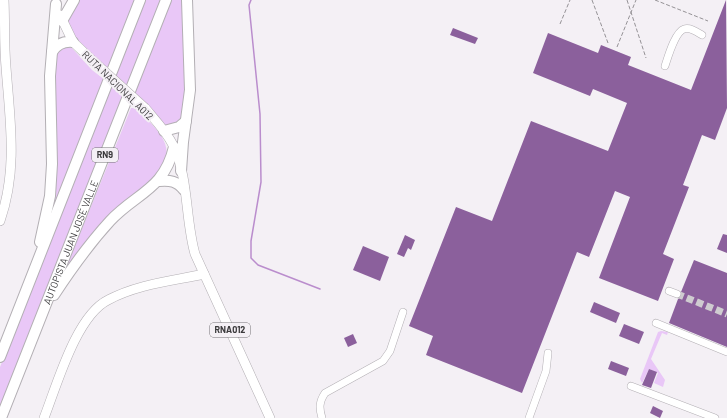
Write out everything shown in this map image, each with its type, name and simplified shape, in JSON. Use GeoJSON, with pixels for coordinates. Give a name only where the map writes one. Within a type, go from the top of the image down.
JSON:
{"type":"FeatureCollection","features":[{"type":"Feature","properties":{"kind":"highway"},"geometry":{"type":"LineString","coordinates":[[62,21],[74,0]]}},
{"type":"Feature","properties":{"kind":"highway","name":"RN9"},"geometry":{"type":"LineString","coordinates":[[0,357],[140,0]]}},
{"type":"Feature","properties":{"kind":"highway","name":"AUTOPISTA JUAN JOSÉ VALLE"},"geometry":{"type":"LineString","coordinates":[[1,418],[166,0]]}},
{"type":"Feature","properties":{"kind":"highway"},"geometry":{"type":"LineString","coordinates":[[181,171],[190,90],[187,0]]}},
{"type":"Feature","properties":{"kind":"highway"},"geometry":{"type":"LineString","coordinates":[[26,292],[43,231],[50,196],[52,164],[50,113],[55,2]]}},
{"type":"Feature","properties":{"kind":"highway"},"geometry":{"type":"LineString","coordinates":[[52,52],[56,46],[61,43],[73,42]]}},
{"type":"Feature","properties":{"kind":"highway"},"geometry":{"type":"LineString","coordinates":[[164,130],[179,127],[186,120]]}},
{"type":"Feature","properties":{"kind":"highway"},"geometry":{"type":"LineString","coordinates":[[43,309],[86,248],[111,220],[158,181],[170,162],[174,147]]}},
{"type":"Feature","properties":{"kind":"highway"},"geometry":{"type":"LineString","coordinates":[[158,181],[171,180],[179,184],[184,190]]}},
{"type":"Feature","properties":{"kind":"main road"},"geometry":{"type":"LineString","coordinates":[[0,221],[8,195],[12,168],[12,134],[6,65],[4,0]]}},
{"type":"Feature","properties":{"kind":"main road","name":"RUTA NACIONAL A012"},"geometry":{"type":"LineString","coordinates":[[55,2],[62,21],[73,42],[145,108],[164,130],[174,147],[181,171],[190,235],[204,274],[270,418]]}},
{"type":"Feature","properties":{"kind":"main road"},"geometry":{"type":"LineString","coordinates":[[44,418],[81,327],[92,313],[106,300],[143,286],[204,274]]}},
{"type":"Feature","properties":{"kind":"lane"},"geometry":{"type":"LineString","coordinates":[[665,66],[677,34],[683,29],[688,29],[702,35]]}},
{"type":"Feature","properties":{"kind":"lane"},"geometry":{"type":"LineString","coordinates":[[669,291],[677,294]]}},
{"type":"Feature","properties":{"kind":"lane"},"geometry":{"type":"LineString","coordinates":[[322,418],[320,400],[325,393],[383,361],[390,351],[403,312]]}},
{"type":"Feature","properties":{"kind":"lane"},"geometry":{"type":"LineString","coordinates":[[656,323],[727,352]]}},
{"type":"Feature","properties":{"kind":"lane"},"geometry":{"type":"LineString","coordinates":[[528,418],[546,371],[548,353]]}},
{"type":"Feature","properties":{"kind":"lane"},"geometry":{"type":"LineString","coordinates":[[631,386],[715,418]]}},
{"type":"Feature","properties":{"kind":"path"},"geometry":{"type":"LineString","coordinates":[[560,24],[570,0]]}},
{"type":"Feature","properties":{"kind":"path"},"geometry":{"type":"LineString","coordinates":[[592,0],[608,43]]}},
{"type":"Feature","properties":{"kind":"path"},"geometry":{"type":"LineString","coordinates":[[627,0],[646,58]]}},
{"type":"Feature","properties":{"kind":"path"},"geometry":{"type":"LineString","coordinates":[[617,47],[636,0]]}},
{"type":"Feature","properties":{"kind":"path"},"geometry":{"type":"LineString","coordinates":[[655,0],[708,20]]}},
{"type":"Feature","properties":{"kind":"shaded area"},"geometry":{"type":"Polygon","coordinates":[[[77,0],[136,0],[108,70],[75,37],[66,19],[77,0]]]}},
{"type":"Feature","properties":{"kind":"shaded area"},"geometry":{"type":"Polygon","coordinates":[[[145,0],[162,0],[128,86],[115,75],[145,0]]]}},
{"type":"Feature","properties":{"kind":"shaded area"},"geometry":{"type":"Polygon","coordinates":[[[171,0],[184,0],[186,79],[183,116],[176,124],[166,127],[133,95],[171,0]]]}},
{"type":"Feature","properties":{"kind":"shaded area"},"geometry":{"type":"Polygon","coordinates":[[[62,46],[70,46],[92,70],[105,80],[46,228],[55,56],[62,46]]]}},
{"type":"Feature","properties":{"kind":"shaded area"},"geometry":{"type":"Polygon","coordinates":[[[110,86],[124,97],[0,412],[0,367],[110,86]]]}},
{"type":"Feature","properties":{"kind":"shaded area"},"geometry":{"type":"Polygon","coordinates":[[[131,108],[136,108],[155,127],[164,141],[167,149],[167,158],[164,167],[64,273],[131,108]]]}},
{"type":"Feature","properties":{"kind":"shaded area"},"geometry":{"type":"Polygon","coordinates":[[[658,332],[668,332],[667,335],[662,333],[651,359],[665,380],[663,387],[654,383],[658,373],[649,369],[642,383],[640,379],[658,332]]]}},
{"type":"Feature","properties":{"kind":"building"},"geometry":{"type":"Polygon","coordinates":[[[726,0],[727,108],[715,140],[702,135],[683,185],[689,187],[663,254],[674,259],[658,301],[599,278],[630,197],[615,191],[589,257],[577,252],[522,393],[426,355],[433,336],[409,326],[456,207],[492,221],[531,121],[608,151],[627,103],[593,89],[590,96],[533,73],[548,33],[598,53],[601,45],[631,57],[628,65],[691,90],[726,0]]]}},
{"type":"Feature","properties":{"kind":"building"},"geometry":{"type":"Polygon","coordinates":[[[453,28],[478,38],[475,44],[450,35],[453,28]]]}},
{"type":"Feature","properties":{"kind":"building"},"geometry":{"type":"Polygon","coordinates":[[[723,234],[727,235],[727,253],[717,249],[723,234]]]}},
{"type":"Feature","properties":{"kind":"building"},"geometry":{"type":"Polygon","coordinates":[[[405,235],[415,240],[411,250],[408,248],[404,257],[397,254],[405,235]]]}},
{"type":"Feature","properties":{"kind":"building"},"geometry":{"type":"Polygon","coordinates":[[[363,246],[389,257],[380,281],[353,270],[363,246]]]}},
{"type":"Feature","properties":{"kind":"building"},"geometry":{"type":"Polygon","coordinates":[[[694,260],[727,273],[727,347],[669,323],[678,299],[682,296],[681,292],[694,260]]]}},
{"type":"Feature","properties":{"kind":"building"},"geometry":{"type":"Polygon","coordinates":[[[594,302],[620,313],[616,323],[590,312],[594,302]]]}},
{"type":"Feature","properties":{"kind":"building"},"geometry":{"type":"Polygon","coordinates":[[[624,324],[644,332],[639,344],[619,336],[624,324]]]}},
{"type":"Feature","properties":{"kind":"building"},"geometry":{"type":"Polygon","coordinates":[[[353,334],[357,343],[348,347],[344,338],[353,334]]]}},
{"type":"Feature","properties":{"kind":"building"},"geometry":{"type":"Polygon","coordinates":[[[611,361],[629,368],[626,376],[608,369],[611,361]]]}},
{"type":"Feature","properties":{"kind":"building"},"geometry":{"type":"Polygon","coordinates":[[[649,369],[657,372],[651,388],[642,385],[649,369]]]}},
{"type":"Feature","properties":{"kind":"building"},"geometry":{"type":"Polygon","coordinates":[[[653,406],[663,411],[660,418],[650,413],[653,406]]]}},
{"type":"Feature","properties":{"kind":"waterway"},"geometry":{"type":"LineString","coordinates":[[251,0],[249,5],[260,114],[261,182],[251,241],[251,258],[258,265],[320,289]]}},
{"type":"Feature","properties":{"kind":"tunnel"},"geometry":{"type":"LineString","coordinates":[[677,294],[727,314]]}}]}
